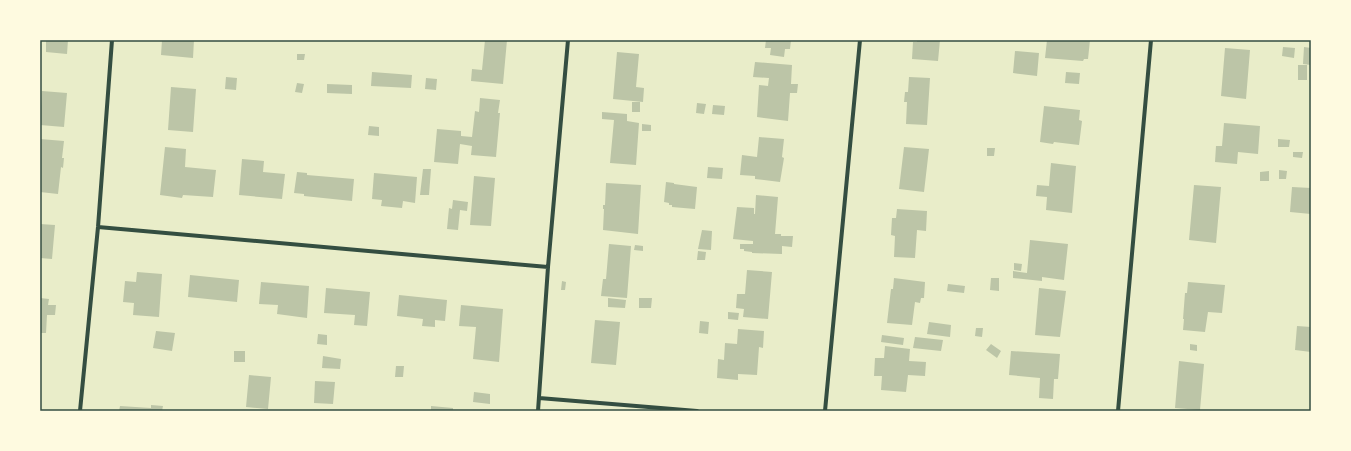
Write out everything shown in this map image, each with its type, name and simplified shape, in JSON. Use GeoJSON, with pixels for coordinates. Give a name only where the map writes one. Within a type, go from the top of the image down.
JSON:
{"type":"FeatureCollection","features":[{"type":"Feature","properties":{"kind":"street"},"geometry":{"type":"LineString","coordinates":[[80,411],[98,227],[112,40]]}},
{"type":"Feature","properties":{"kind":"street"},"geometry":{"type":"LineString","coordinates":[[538,411],[548,267],[568,40]]}},
{"type":"Feature","properties":{"kind":"street"},"geometry":{"type":"LineString","coordinates":[[825,411],[860,40]]}},
{"type":"Feature","properties":{"kind":"street"},"geometry":{"type":"LineString","coordinates":[[1118,411],[1152,40]]}},
{"type":"Feature","properties":{"kind":"street"},"geometry":{"type":"LineString","coordinates":[[98,227],[548,267]]}},
{"type":"Feature","properties":{"kind":"street"},"geometry":{"type":"LineString","coordinates":[[539,398],[696,411]]}},
{"type":"Feature","properties":{"kind":"building"},"geometry":{"type":"Polygon","coordinates":[[[46,40],[68,40],[67,54],[46,52],[46,40]]]}},
{"type":"Feature","properties":{"kind":"building"},"geometry":{"type":"Polygon","coordinates":[[[162,40],[194,40],[193,58],[161,55],[162,40]]]}},
{"type":"Feature","properties":{"kind":"building"},"geometry":{"type":"Polygon","coordinates":[[[485,40],[507,40],[503,84],[471,81],[472,69],[482,70],[485,40]]]}},
{"type":"Feature","properties":{"kind":"building"},"geometry":{"type":"Polygon","coordinates":[[[766,40],[791,40],[790,49],[785,49],[784,57],[770,55],[771,48],[765,48],[766,40]]]}},
{"type":"Feature","properties":{"kind":"building"},"geometry":{"type":"Polygon","coordinates":[[[917,40],[940,40],[938,61],[912,59],[913,42],[917,42],[917,40]]]}},
{"type":"Feature","properties":{"kind":"building"},"geometry":{"type":"Polygon","coordinates":[[[1047,40],[1090,40],[1088,59],[1084,59],[1083,61],[1045,58],[1047,40]]]}},
{"type":"Feature","properties":{"kind":"building"},"geometry":{"type":"Polygon","coordinates":[[[1283,47],[1295,48],[1294,58],[1282,56],[1283,47]]]}},
{"type":"Feature","properties":{"kind":"building"},"geometry":{"type":"Polygon","coordinates":[[[1304,47],[1311,48],[1311,65],[1303,64],[1304,47]]]}},
{"type":"Feature","properties":{"kind":"building"},"geometry":{"type":"Polygon","coordinates":[[[1225,48],[1250,50],[1246,99],[1221,96],[1225,48]]]}},
{"type":"Feature","properties":{"kind":"building"},"geometry":{"type":"Polygon","coordinates":[[[1015,51],[1039,53],[1037,76],[1013,73],[1015,51]]]}},
{"type":"Feature","properties":{"kind":"building"},"geometry":{"type":"Polygon","coordinates":[[[617,52],[639,54],[636,87],[644,88],[643,102],[613,99],[617,52]]]}},
{"type":"Feature","properties":{"kind":"building"},"geometry":{"type":"Polygon","coordinates":[[[297,54],[305,54],[304,60],[297,60],[297,54]]]}},
{"type":"Feature","properties":{"kind":"building"},"geometry":{"type":"Polygon","coordinates":[[[755,62],[792,65],[791,84],[798,84],[797,93],[790,93],[788,121],[757,117],[759,85],[768,86],[769,78],[753,77],[755,62]]]}},
{"type":"Feature","properties":{"kind":"building"},"geometry":{"type":"Polygon","coordinates":[[[1298,65],[1307,65],[1307,80],[1298,80],[1298,65]]]}},
{"type":"Feature","properties":{"kind":"building"},"geometry":{"type":"Polygon","coordinates":[[[372,72],[412,75],[411,88],[371,86],[372,72]]]}},
{"type":"Feature","properties":{"kind":"building"},"geometry":{"type":"Polygon","coordinates":[[[1066,72],[1080,73],[1079,84],[1065,83],[1066,72]]]}},
{"type":"Feature","properties":{"kind":"building"},"geometry":{"type":"Polygon","coordinates":[[[226,77],[237,78],[236,90],[225,89],[226,77]]]}},
{"type":"Feature","properties":{"kind":"building"},"geometry":{"type":"Polygon","coordinates":[[[909,77],[930,78],[927,125],[906,124],[907,102],[904,102],[905,92],[908,92],[909,77]]]}},
{"type":"Feature","properties":{"kind":"building"},"geometry":{"type":"Polygon","coordinates":[[[426,78],[437,79],[436,90],[425,89],[426,78]]]}},
{"type":"Feature","properties":{"kind":"building"},"geometry":{"type":"Polygon","coordinates":[[[297,83],[304,84],[302,93],[295,92],[297,83]]]}},
{"type":"Feature","properties":{"kind":"building"},"geometry":{"type":"Polygon","coordinates":[[[327,84],[352,85],[352,94],[327,93],[327,84]]]}},
{"type":"Feature","properties":{"kind":"building"},"geometry":{"type":"Polygon","coordinates":[[[171,87],[196,89],[193,132],[168,130],[171,87]]]}},
{"type":"Feature","properties":{"kind":"building"},"geometry":{"type":"Polygon","coordinates":[[[42,91],[67,93],[64,127],[40,125],[42,91]]]}},
{"type":"Feature","properties":{"kind":"building"},"geometry":{"type":"Polygon","coordinates":[[[480,98],[500,100],[496,157],[471,155],[472,146],[460,144],[458,164],[434,162],[437,129],[461,131],[461,136],[472,137],[475,111],[479,112],[480,98]]]}},
{"type":"Feature","properties":{"kind":"building"},"geometry":{"type":"Polygon","coordinates":[[[632,102],[640,102],[640,112],[632,112],[632,102]]]}},
{"type":"Feature","properties":{"kind":"building"},"geometry":{"type":"Polygon","coordinates":[[[697,103],[706,104],[704,114],[696,113],[697,103]]]}},
{"type":"Feature","properties":{"kind":"building"},"geometry":{"type":"Polygon","coordinates":[[[713,105],[725,106],[724,115],[712,114],[713,105]]]}},
{"type":"Feature","properties":{"kind":"building"},"geometry":{"type":"Polygon","coordinates":[[[1044,106],[1080,110],[1079,120],[1082,121],[1079,145],[1040,142],[1044,106]]]}},
{"type":"Feature","properties":{"kind":"building"},"geometry":{"type":"Polygon","coordinates":[[[602,112],[627,114],[627,121],[639,123],[636,165],[610,163],[614,120],[602,119],[602,112]]]}},
{"type":"Feature","properties":{"kind":"building"},"geometry":{"type":"Polygon","coordinates":[[[1224,123],[1260,126],[1258,154],[1238,152],[1237,164],[1215,162],[1216,146],[1222,146],[1224,123]]]}},
{"type":"Feature","properties":{"kind":"building"},"geometry":{"type":"Polygon","coordinates":[[[642,124],[651,125],[651,131],[642,131],[642,124]]]}},
{"type":"Feature","properties":{"kind":"building"},"geometry":{"type":"Polygon","coordinates":[[[369,126],[379,127],[379,136],[368,135],[369,126]]]}},
{"type":"Feature","properties":{"kind":"building"},"geometry":{"type":"Polygon","coordinates":[[[759,137],[784,139],[782,157],[784,158],[780,182],[755,179],[755,176],[740,175],[742,155],[757,157],[759,137]]]}},
{"type":"Feature","properties":{"kind":"building"},"geometry":{"type":"Polygon","coordinates":[[[40,139],[64,141],[62,158],[64,158],[63,168],[61,167],[58,194],[40,192],[40,139]]]}},
{"type":"Feature","properties":{"kind":"building"},"geometry":{"type":"Polygon","coordinates":[[[1278,139],[1290,140],[1289,147],[1278,147],[1278,139]]]}},
{"type":"Feature","properties":{"kind":"building"},"geometry":{"type":"Polygon","coordinates":[[[165,147],[186,149],[185,167],[216,170],[213,197],[183,195],[182,198],[160,195],[165,147]]]}},
{"type":"Feature","properties":{"kind":"building"},"geometry":{"type":"Polygon","coordinates":[[[904,147],[929,149],[924,192],[899,189],[904,147]]]}},
{"type":"Feature","properties":{"kind":"building"},"geometry":{"type":"Polygon","coordinates":[[[987,148],[995,148],[994,156],[987,156],[987,148]]]}},
{"type":"Feature","properties":{"kind":"building"},"geometry":{"type":"Polygon","coordinates":[[[1293,152],[1303,152],[1302,158],[1293,157],[1293,152]]]}},
{"type":"Feature","properties":{"kind":"building"},"geometry":{"type":"Polygon","coordinates":[[[242,159],[264,161],[263,172],[285,174],[282,199],[239,195],[242,159]]]}},
{"type":"Feature","properties":{"kind":"building"},"geometry":{"type":"Polygon","coordinates":[[[1051,163],[1076,166],[1072,213],[1046,210],[1047,197],[1036,196],[1037,185],[1049,186],[1051,163]]]}},
{"type":"Feature","properties":{"kind":"building"},"geometry":{"type":"Polygon","coordinates":[[[708,167],[723,168],[722,179],[707,178],[708,167]]]}},
{"type":"Feature","properties":{"kind":"building"},"geometry":{"type":"Polygon","coordinates":[[[423,169],[431,169],[429,195],[420,195],[423,169]]]}},
{"type":"Feature","properties":{"kind":"building"},"geometry":{"type":"Polygon","coordinates":[[[1279,170],[1287,171],[1286,179],[1279,179],[1279,170]]]}},
{"type":"Feature","properties":{"kind":"building"},"geometry":{"type":"Polygon","coordinates":[[[1269,171],[1269,181],[1260,181],[1260,172],[1269,171]]]}},
{"type":"Feature","properties":{"kind":"building"},"geometry":{"type":"Polygon","coordinates":[[[297,172],[307,173],[307,175],[354,179],[352,201],[304,196],[304,194],[294,193],[297,172]]]}},
{"type":"Feature","properties":{"kind":"building"},"geometry":{"type":"Polygon","coordinates":[[[374,173],[417,177],[415,203],[403,201],[402,208],[381,206],[382,200],[372,199],[374,173]]]}},
{"type":"Feature","properties":{"kind":"building"},"geometry":{"type":"Polygon","coordinates":[[[474,176],[495,178],[491,226],[470,225],[474,176]]]}},
{"type":"Feature","properties":{"kind":"building"},"geometry":{"type":"Polygon","coordinates":[[[666,182],[697,187],[695,209],[672,207],[669,203],[664,202],[666,182]]]}},
{"type":"Feature","properties":{"kind":"building"},"geometry":{"type":"Polygon","coordinates":[[[606,183],[641,185],[638,234],[603,230],[603,205],[605,205],[606,183]]]}},
{"type":"Feature","properties":{"kind":"building"},"geometry":{"type":"Polygon","coordinates":[[[1194,185],[1221,187],[1216,243],[1189,240],[1194,185]]]}},
{"type":"Feature","properties":{"kind":"building"},"geometry":{"type":"Polygon","coordinates":[[[1292,187],[1311,188],[1311,214],[1290,212],[1292,187]]]}},
{"type":"Feature","properties":{"kind":"building"},"geometry":{"type":"Polygon","coordinates":[[[756,195],[778,197],[775,234],[781,234],[781,236],[793,236],[792,247],[782,246],[782,254],[752,253],[744,251],[744,249],[740,249],[740,244],[753,244],[753,241],[733,239],[737,207],[754,208],[755,214],[756,195]]]}},
{"type":"Feature","properties":{"kind":"building"},"geometry":{"type":"Polygon","coordinates":[[[453,200],[468,202],[467,211],[460,210],[458,230],[447,229],[449,208],[452,209],[453,200]]]}},
{"type":"Feature","properties":{"kind":"building"},"geometry":{"type":"Polygon","coordinates":[[[897,209],[927,211],[926,231],[917,230],[915,258],[894,257],[895,236],[891,235],[892,218],[896,218],[897,209]]]}},
{"type":"Feature","properties":{"kind":"building"},"geometry":{"type":"Polygon","coordinates":[[[40,224],[55,225],[52,259],[40,258],[40,224]]]}},
{"type":"Feature","properties":{"kind":"building"},"geometry":{"type":"Polygon","coordinates":[[[702,230],[712,231],[711,250],[698,249],[702,230]]]}},
{"type":"Feature","properties":{"kind":"building"},"geometry":{"type":"Polygon","coordinates":[[[1030,240],[1068,244],[1064,280],[1042,277],[1042,281],[1013,278],[1013,271],[1027,273],[1030,240]]]}},
{"type":"Feature","properties":{"kind":"building"},"geometry":{"type":"Polygon","coordinates":[[[609,244],[631,246],[627,298],[601,296],[603,279],[606,279],[609,244]]]}},
{"type":"Feature","properties":{"kind":"building"},"geometry":{"type":"Polygon","coordinates":[[[635,245],[643,246],[643,251],[634,250],[635,245]]]}},
{"type":"Feature","properties":{"kind":"building"},"geometry":{"type":"Polygon","coordinates":[[[698,251],[706,252],[705,260],[697,260],[698,251]]]}},
{"type":"Feature","properties":{"kind":"building"},"geometry":{"type":"Polygon","coordinates":[[[1014,263],[1022,264],[1021,271],[1014,270],[1014,263]]]}},
{"type":"Feature","properties":{"kind":"building"},"geometry":{"type":"Polygon","coordinates":[[[747,270],[772,272],[768,319],[743,317],[744,309],[736,308],[737,294],[745,294],[747,270]]]}},
{"type":"Feature","properties":{"kind":"building"},"geometry":{"type":"Polygon","coordinates":[[[137,272],[162,274],[159,317],[133,315],[134,303],[123,302],[125,281],[136,282],[137,272]]]}},
{"type":"Feature","properties":{"kind":"building"},"geometry":{"type":"Polygon","coordinates":[[[190,275],[239,280],[237,302],[188,297],[190,275]]]}},
{"type":"Feature","properties":{"kind":"building"},"geometry":{"type":"Polygon","coordinates":[[[894,278],[925,282],[924,298],[921,298],[920,303],[915,302],[912,325],[887,323],[891,289],[893,289],[894,278]]]}},
{"type":"Feature","properties":{"kind":"building"},"geometry":{"type":"Polygon","coordinates":[[[991,278],[999,278],[999,291],[990,290],[991,278]]]}},
{"type":"Feature","properties":{"kind":"building"},"geometry":{"type":"Polygon","coordinates":[[[562,281],[566,282],[565,290],[561,290],[562,281]]]}},
{"type":"Feature","properties":{"kind":"building"},"geometry":{"type":"Polygon","coordinates":[[[261,282],[309,286],[307,318],[277,314],[278,305],[259,304],[261,282]]]}},
{"type":"Feature","properties":{"kind":"building"},"geometry":{"type":"Polygon","coordinates":[[[1188,282],[1225,285],[1222,313],[1208,312],[1205,332],[1183,330],[1185,293],[1187,293],[1188,282]]]}},
{"type":"Feature","properties":{"kind":"building"},"geometry":{"type":"Polygon","coordinates":[[[948,284],[965,286],[964,293],[947,291],[948,284]]]}},
{"type":"Feature","properties":{"kind":"building"},"geometry":{"type":"Polygon","coordinates":[[[326,288],[370,292],[367,326],[354,325],[355,315],[324,313],[326,288]]]}},
{"type":"Feature","properties":{"kind":"building"},"geometry":{"type":"Polygon","coordinates":[[[1039,288],[1066,291],[1060,337],[1035,335],[1039,288]]]}},
{"type":"Feature","properties":{"kind":"building"},"geometry":{"type":"Polygon","coordinates":[[[399,295],[447,300],[445,321],[435,320],[435,327],[422,326],[423,319],[397,316],[399,295]]]}},
{"type":"Feature","properties":{"kind":"building"},"geometry":{"type":"Polygon","coordinates":[[[40,298],[49,299],[48,305],[56,305],[55,315],[47,315],[46,333],[40,333],[40,298]]]}},
{"type":"Feature","properties":{"kind":"building"},"geometry":{"type":"Polygon","coordinates":[[[608,298],[626,300],[625,308],[608,307],[608,298]]]}},
{"type":"Feature","properties":{"kind":"building"},"geometry":{"type":"Polygon","coordinates":[[[639,298],[652,298],[651,308],[639,308],[639,298]]]}},
{"type":"Feature","properties":{"kind":"building"},"geometry":{"type":"Polygon","coordinates":[[[461,305],[503,309],[499,362],[473,359],[476,327],[459,326],[461,305]]]}},
{"type":"Feature","properties":{"kind":"building"},"geometry":{"type":"Polygon","coordinates":[[[728,312],[739,313],[738,320],[728,319],[728,312]]]}},
{"type":"Feature","properties":{"kind":"building"},"geometry":{"type":"Polygon","coordinates":[[[595,320],[620,322],[616,365],[591,363],[595,320]]]}},
{"type":"Feature","properties":{"kind":"building"},"geometry":{"type":"Polygon","coordinates":[[[700,321],[709,322],[708,334],[699,333],[700,321]]]}},
{"type":"Feature","properties":{"kind":"building"},"geometry":{"type":"Polygon","coordinates":[[[929,322],[951,325],[950,337],[927,334],[929,322]]]}},
{"type":"Feature","properties":{"kind":"building"},"geometry":{"type":"Polygon","coordinates":[[[1297,326],[1311,327],[1311,352],[1295,350],[1297,326]]]}},
{"type":"Feature","properties":{"kind":"building"},"geometry":{"type":"Polygon","coordinates":[[[976,328],[983,328],[982,337],[975,336],[976,328]]]}},
{"type":"Feature","properties":{"kind":"building"},"geometry":{"type":"Polygon","coordinates":[[[738,329],[764,331],[763,348],[759,347],[757,375],[738,374],[738,380],[717,378],[718,359],[724,360],[725,343],[737,344],[738,329]]]}},
{"type":"Feature","properties":{"kind":"building"},"geometry":{"type":"Polygon","coordinates":[[[156,331],[175,333],[172,351],[153,348],[156,331]]]}},
{"type":"Feature","properties":{"kind":"building"},"geometry":{"type":"Polygon","coordinates":[[[318,334],[327,335],[327,345],[317,344],[318,334]]]}},
{"type":"Feature","properties":{"kind":"building"},"geometry":{"type":"Polygon","coordinates":[[[882,335],[904,338],[903,345],[881,342],[882,335]]]}},
{"type":"Feature","properties":{"kind":"building"},"geometry":{"type":"Polygon","coordinates":[[[915,337],[943,340],[941,351],[913,348],[915,337]]]}},
{"type":"Feature","properties":{"kind":"building"},"geometry":{"type":"Polygon","coordinates":[[[991,344],[1001,351],[997,358],[986,350],[991,344]]]}},
{"type":"Feature","properties":{"kind":"building"},"geometry":{"type":"Polygon","coordinates":[[[1190,344],[1197,345],[1197,351],[1190,350],[1190,344]]]}},
{"type":"Feature","properties":{"kind":"building"},"geometry":{"type":"Polygon","coordinates":[[[885,346],[910,349],[909,361],[926,362],[925,376],[908,375],[906,392],[881,390],[882,376],[874,376],[875,358],[884,358],[885,346]]]}},
{"type":"Feature","properties":{"kind":"building"},"geometry":{"type":"Polygon","coordinates":[[[234,351],[245,351],[245,362],[234,362],[234,351]]]}},
{"type":"Feature","properties":{"kind":"building"},"geometry":{"type":"Polygon","coordinates":[[[1011,351],[1060,354],[1058,379],[1054,379],[1053,399],[1039,398],[1040,378],[1009,375],[1011,351]]]}},
{"type":"Feature","properties":{"kind":"building"},"geometry":{"type":"Polygon","coordinates":[[[323,356],[341,359],[340,369],[322,368],[323,356]]]}},
{"type":"Feature","properties":{"kind":"building"},"geometry":{"type":"Polygon","coordinates":[[[1179,361],[1204,364],[1200,410],[1175,408],[1179,361]]]}},
{"type":"Feature","properties":{"kind":"building"},"geometry":{"type":"Polygon","coordinates":[[[396,366],[404,366],[403,377],[395,377],[396,366]]]}},
{"type":"Feature","properties":{"kind":"building"},"geometry":{"type":"Polygon","coordinates":[[[249,375],[271,377],[268,409],[246,407],[249,375]]]}},
{"type":"Feature","properties":{"kind":"building"},"geometry":{"type":"Polygon","coordinates":[[[315,381],[335,382],[333,404],[314,403],[315,381]]]}},
{"type":"Feature","properties":{"kind":"building"},"geometry":{"type":"Polygon","coordinates":[[[474,392],[490,394],[490,404],[473,402],[474,392]]]}},
{"type":"Feature","properties":{"kind":"building"},"geometry":{"type":"Polygon","coordinates":[[[151,405],[163,406],[162,411],[119,411],[120,406],[151,408],[151,405]]]}},
{"type":"Feature","properties":{"kind":"building"},"geometry":{"type":"Polygon","coordinates":[[[431,406],[453,408],[453,411],[431,411],[431,406]]]}}]}
